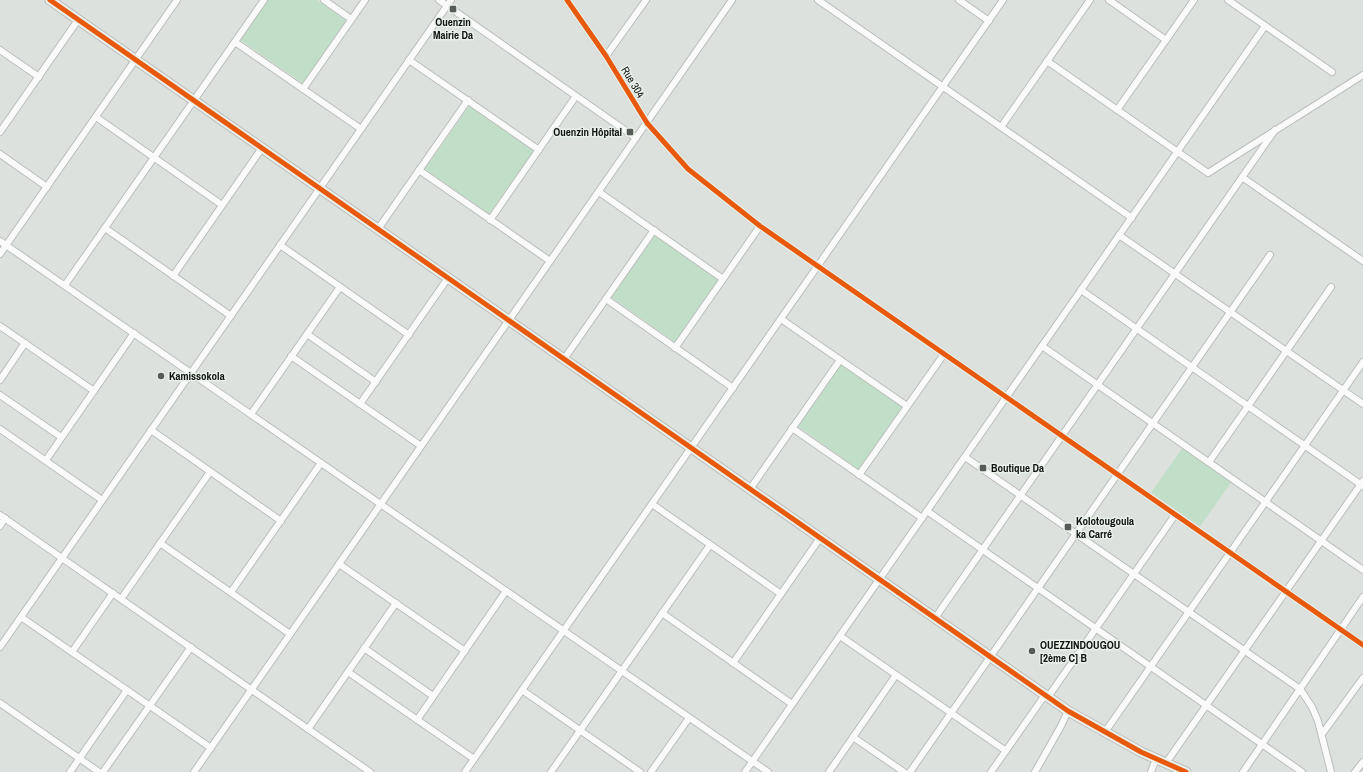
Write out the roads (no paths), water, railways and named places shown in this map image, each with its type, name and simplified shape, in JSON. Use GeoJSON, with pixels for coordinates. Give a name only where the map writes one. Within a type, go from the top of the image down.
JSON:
{"type":"FeatureCollection","features":[{"type":"Feature","properties":{"kind":"street"},"geometry":{"type":"LineString","coordinates":[[50,0],[1068,711],[1141,752],[1186,772]]}},
{"type":"Feature","properties":{"kind":"street"},"geometry":{"type":"LineString","coordinates":[[65,285],[264,0]]}},
{"type":"Feature","properties":{"kind":"street"},"geometry":{"type":"LineString","coordinates":[[324,0],[351,19]]}},
{"type":"Feature","properties":{"kind":"street"},"geometry":{"type":"LineString","coordinates":[[303,89],[364,0]]}},
{"type":"Feature","properties":{"kind":"street"},"geometry":{"type":"LineString","coordinates":[[438,0],[636,138]]}},
{"type":"Feature","properties":{"kind":"street"},"geometry":{"type":"LineString","coordinates":[[0,647],[451,0]]}},
{"type":"Feature","properties":{"kind":"street","name":"Rue 304"},"geometry":{"type":"LineString","coordinates":[[567,0],[606,56],[647,123],[688,169],[760,226],[1363,645]]}},
{"type":"Feature","properties":{"kind":"street"},"geometry":{"type":"LineString","coordinates":[[606,56],[646,0]]}},
{"type":"Feature","properties":{"kind":"street"},"geometry":{"type":"LineString","coordinates":[[194,772],[732,0]]}},
{"type":"Feature","properties":{"kind":"street"},"geometry":{"type":"LineString","coordinates":[[818,0],[1132,218]]}},
{"type":"Feature","properties":{"kind":"street"},"geometry":{"type":"LineString","coordinates":[[959,0],[989,21]]}},
{"type":"Feature","properties":{"kind":"street"},"geometry":{"type":"LineString","coordinates":[[465,772],[1003,0]]}},
{"type":"Feature","properties":{"kind":"street"},"geometry":{"type":"LineString","coordinates":[[1002,127],[1090,0]]}},
{"type":"Feature","properties":{"kind":"street"},"geometry":{"type":"LineString","coordinates":[[1109,0],[1166,40]]}},
{"type":"Feature","properties":{"kind":"street"},"geometry":{"type":"LineString","coordinates":[[1117,110],[1194,0]]}},
{"type":"Feature","properties":{"kind":"street"},"geometry":{"type":"LineString","coordinates":[[1228,0],[1332,72]]}},
{"type":"Feature","properties":{"kind":"street"},"geometry":{"type":"LineString","coordinates":[[0,254],[136,60],[175,1]]}},
{"type":"Feature","properties":{"kind":"street"},"geometry":{"type":"LineString","coordinates":[[0,132],[78,20]]}},
{"type":"Feature","properties":{"kind":"street"},"geometry":{"type":"LineString","coordinates":[[745,772],[1265,26]]}},
{"type":"Feature","properties":{"kind":"street"},"geometry":{"type":"LineString","coordinates":[[235,42],[361,129]]}},
{"type":"Feature","properties":{"kind":"street"},"geometry":{"type":"LineString","coordinates":[[0,50],[39,77]]}},
{"type":"Feature","properties":{"kind":"street"},"geometry":{"type":"LineString","coordinates":[[409,60],[539,150]]}},
{"type":"Feature","properties":{"kind":"street"},"geometry":{"type":"LineString","coordinates":[[1047,61],[1208,173],[1363,75]]}},
{"type":"Feature","properties":{"kind":"street"},"geometry":{"type":"LineString","coordinates":[[490,220],[576,96]]}},
{"type":"Feature","properties":{"kind":"street"},"geometry":{"type":"LineString","coordinates":[[378,229],[468,100]]}},
{"type":"Feature","properties":{"kind":"street"},"geometry":{"type":"LineString","coordinates":[[96,117],[222,205]]}},
{"type":"Feature","properties":{"kind":"street"},"geometry":{"type":"LineString","coordinates":[[934,618],[1275,130]]}},
{"type":"Feature","properties":{"kind":"street"},"geometry":{"type":"LineString","coordinates":[[173,276],[262,148]]}},
{"type":"Feature","properties":{"kind":"street"},"geometry":{"type":"LineString","coordinates":[[0,154],[47,187]]}},
{"type":"Feature","properties":{"kind":"street"},"geometry":{"type":"LineString","coordinates":[[419,170],[550,262]]}},
{"type":"Feature","properties":{"kind":"street"},"geometry":{"type":"LineString","coordinates":[[1242,177],[1363,261]]}},
{"type":"Feature","properties":{"kind":"street"},"geometry":{"type":"LineString","coordinates":[[598,192],[723,279]]}},
{"type":"Feature","properties":{"kind":"street"},"geometry":{"type":"LineString","coordinates":[[675,348],[760,226]]}},
{"type":"Feature","properties":{"kind":"street"},"geometry":{"type":"LineString","coordinates":[[105,228],[231,316]]}},
{"type":"Feature","properties":{"kind":"street"},"geometry":{"type":"LineString","coordinates":[[564,359],[654,230]]}},
{"type":"Feature","properties":{"kind":"street"},"geometry":{"type":"LineString","coordinates":[[1119,235],[1363,404]]}},
{"type":"Feature","properties":{"kind":"street"},"geometry":{"type":"LineString","coordinates":[[0,241],[768,772]]}},
{"type":"Feature","properties":{"kind":"street"},"geometry":{"type":"LineString","coordinates":[[280,245],[409,335]]}},
{"type":"Feature","properties":{"kind":"street"},"geometry":{"type":"LineString","coordinates":[[910,772],[1270,255]]}},
{"type":"Feature","properties":{"kind":"street"},"geometry":{"type":"LineString","coordinates":[[360,404],[448,278]]}},
{"type":"Feature","properties":{"kind":"street"},"geometry":{"type":"LineString","coordinates":[[251,414],[340,287]]}},
{"type":"Feature","properties":{"kind":"street"},"geometry":{"type":"LineString","coordinates":[[1208,462],[1330,287]]}},
{"type":"Feature","properties":{"kind":"street"},"geometry":{"type":"LineString","coordinates":[[1081,290],[1304,446],[1362,484],[1166,763]]}},
{"type":"Feature","properties":{"kind":"street"},"geometry":{"type":"LineString","coordinates":[[606,299],[733,388]]}},
{"type":"Feature","properties":{"kind":"street"},"geometry":{"type":"LineString","coordinates":[[781,319],[907,406]]}},
{"type":"Feature","properties":{"kind":"street"},"geometry":{"type":"LineString","coordinates":[[0,326],[94,391]]}},
{"type":"Feature","properties":{"kind":"street"},"geometry":{"type":"LineString","coordinates":[[46,460],[134,333]]}},
{"type":"Feature","properties":{"kind":"street"},"geometry":{"type":"LineString","coordinates":[[307,334],[376,382]]}},
{"type":"Feature","properties":{"kind":"street"},"geometry":{"type":"LineString","coordinates":[[0,380],[25,343]]}},
{"type":"Feature","properties":{"kind":"street"},"geometry":{"type":"LineString","coordinates":[[1042,346],[1363,570]]}},
{"type":"Feature","properties":{"kind":"street"},"geometry":{"type":"LineString","coordinates":[[860,474],[944,354]]}},
{"type":"Feature","properties":{"kind":"street"},"geometry":{"type":"LineString","coordinates":[[291,356],[421,446]]}},
{"type":"Feature","properties":{"kind":"street"},"geometry":{"type":"LineString","coordinates":[[750,489],[840,360]]}},
{"type":"Feature","properties":{"kind":"street"},"geometry":{"type":"LineString","coordinates":[[1105,732],[1363,362]]}},
{"type":"Feature","properties":{"kind":"street"},"geometry":{"type":"LineString","coordinates":[[0,395],[61,437]]}},
{"type":"Feature","properties":{"kind":"street"},"geometry":{"type":"LineString","coordinates":[[792,428],[922,518]]}},
{"type":"Feature","properties":{"kind":"street"},"geometry":{"type":"LineString","coordinates":[[0,429],[102,500]]}},
{"type":"Feature","properties":{"kind":"street"},"geometry":{"type":"LineString","coordinates":[[151,430],[281,521]]}},
{"type":"Feature","properties":{"kind":"street"},"geometry":{"type":"LineString","coordinates":[[965,457],[1300,689],[1312,707],[1318,721],[1331,772]]}},
{"type":"Feature","properties":{"kind":"street"},"geometry":{"type":"LineString","coordinates":[[230,592],[321,463]]}},
{"type":"Feature","properties":{"kind":"street"},"geometry":{"type":"LineString","coordinates":[[121,599],[210,472]]}},
{"type":"Feature","properties":{"kind":"street"},"geometry":{"type":"LineString","coordinates":[[652,504],[781,594]]}},
{"type":"Feature","properties":{"kind":"street"},"geometry":{"type":"LineString","coordinates":[[927,511],[1302,772]]}},
{"type":"Feature","properties":{"kind":"street"},"geometry":{"type":"LineString","coordinates":[[991,772],[1096,628],[1175,514]]}},
{"type":"Feature","properties":{"kind":"street"},"geometry":{"type":"LineString","coordinates":[[0,526],[3,516],[370,772]]}},
{"type":"Feature","properties":{"kind":"street"},"geometry":{"type":"LineString","coordinates":[[733,663],[820,538]]}},
{"type":"Feature","properties":{"kind":"street"},"geometry":{"type":"LineString","coordinates":[[160,543],[290,634]]}},
{"type":"Feature","properties":{"kind":"street"},"geometry":{"type":"LineString","coordinates":[[551,772],[710,545]]}},
{"type":"Feature","properties":{"kind":"street"},"geometry":{"type":"LineString","coordinates":[[339,564],[465,651]]}},
{"type":"Feature","properties":{"kind":"street"},"geometry":{"type":"LineString","coordinates":[[417,720],[506,591]]}},
{"type":"Feature","properties":{"kind":"street"},"geometry":{"type":"LineString","coordinates":[[72,652],[113,593]]}},
{"type":"Feature","properties":{"kind":"street"},"geometry":{"type":"LineString","coordinates":[[1243,772],[1363,597]]}},
{"type":"Feature","properties":{"kind":"street"},"geometry":{"type":"LineString","coordinates":[[308,729],[396,603]]}},
{"type":"Feature","properties":{"kind":"street"},"geometry":{"type":"LineString","coordinates":[[662,613],[792,704]]}},
{"type":"Feature","properties":{"kind":"street"},"geometry":{"type":"LineString","coordinates":[[21,616],[211,748]]}},
{"type":"Feature","properties":{"kind":"street"},"geometry":{"type":"LineString","coordinates":[[840,636],[1006,751]]}},
{"type":"Feature","properties":{"kind":"street"},"geometry":{"type":"LineString","coordinates":[[104,772],[191,647]]}},
{"type":"Feature","properties":{"kind":"street"},"geometry":{"type":"LineString","coordinates":[[364,648],[433,696]]}},
{"type":"Feature","properties":{"kind":"street"},"geometry":{"type":"LineString","coordinates":[[348,672],[474,759]]}},
{"type":"Feature","properties":{"kind":"street"},"geometry":{"type":"LineString","coordinates":[[829,772],[896,675]]}},
{"type":"Feature","properties":{"kind":"street"},"geometry":{"type":"LineString","coordinates":[[1322,734],[1363,678]]}},
{"type":"Feature","properties":{"kind":"street"},"geometry":{"type":"LineString","coordinates":[[70,772],[127,690]]}},
{"type":"Feature","properties":{"kind":"street"},"geometry":{"type":"LineString","coordinates":[[522,690],[640,772]]}},
{"type":"Feature","properties":{"kind":"street"},"geometry":{"type":"LineString","coordinates":[[0,703],[99,772]]}},
{"type":"Feature","properties":{"kind":"street"},"geometry":{"type":"LineString","coordinates":[[1035,772],[1068,711]]}},
{"type":"Feature","properties":{"kind":"street"},"geometry":{"type":"LineString","coordinates":[[651,772],[689,718]]}},
{"type":"Feature","properties":{"kind":"street"},"geometry":{"type":"LineString","coordinates":[[853,737],[904,772]]}},
{"type":"Feature","properties":{"kind":"street"},"geometry":{"type":"LineString","coordinates":[[1151,772],[1156,759]]}},
{"type":"Feature","properties":{"kind":"street"},"geometry":{"type":"LineString","coordinates":[[1355,772],[1363,762]]}},
{"type":"Feature","properties":{"kind":"place","name":"Ouenzin Mairie Da"},"geometry":{"type":"Point","coordinates":[453,9]}},
{"type":"Feature","properties":{"kind":"place","name":"Ouenzin Hôpital"},"geometry":{"type":"Point","coordinates":[630,132]}},
{"type":"Feature","properties":{"kind":"place","name":"Kamissokola"},"geometry":{"type":"Point","coordinates":[161,376]}},
{"type":"Feature","properties":{"kind":"place","name":"Boutique Da"},"geometry":{"type":"Point","coordinates":[983,468]}},
{"type":"Feature","properties":{"kind":"place","name":"Kolotougoula ka Carré"},"geometry":{"type":"Point","coordinates":[1068,527]}},
{"type":"Feature","properties":{"kind":"place","name":"OUEZZINDOUGOU [2ème C] B"},"geometry":{"type":"Point","coordinates":[1032,651]}}]}
